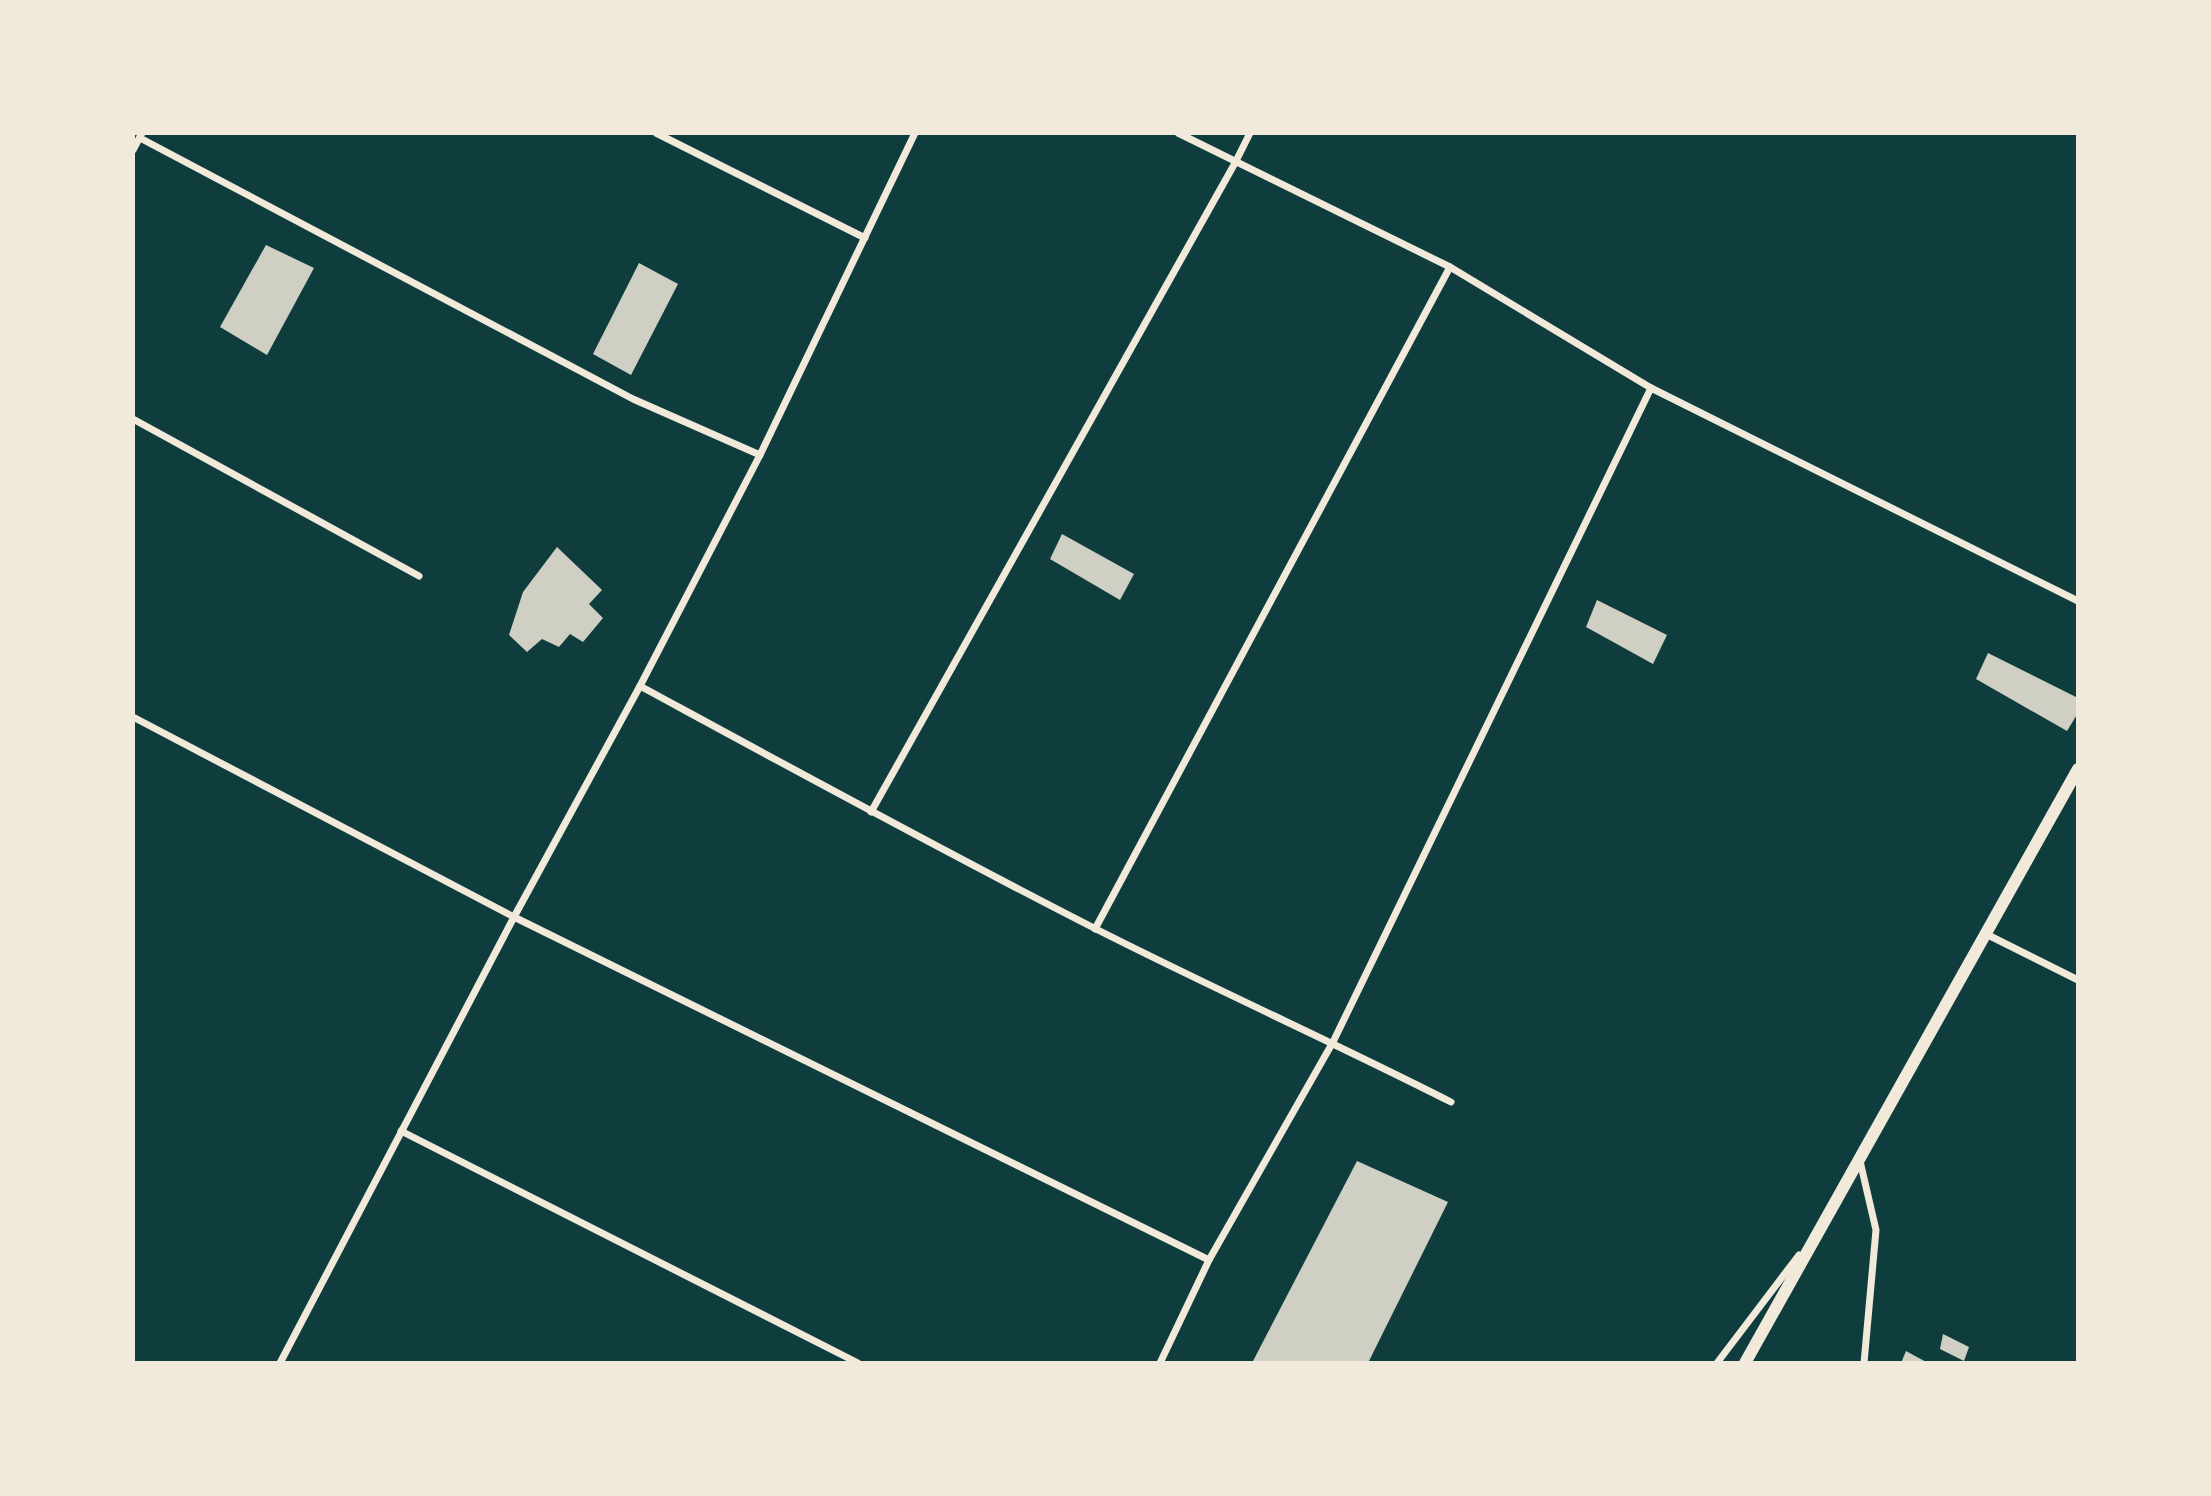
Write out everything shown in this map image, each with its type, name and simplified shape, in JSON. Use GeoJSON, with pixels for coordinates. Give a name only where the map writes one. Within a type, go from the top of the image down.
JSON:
{"type":"FeatureCollection","features":[{"type":"Feature","properties":{"kind":"street"},"geometry":{"type":"LineString","coordinates":[[656,133],[864,238]]}},
{"type":"Feature","properties":{"kind":"street"},"geometry":{"type":"LineString","coordinates":[[279,1363],[514,917],[640,687],[760,455],[915,133]]}},
{"type":"Feature","properties":{"kind":"street"},"geometry":{"type":"LineString","coordinates":[[1178,133],[1450,267],[1651,388],[2078,601]]}},
{"type":"Feature","properties":{"kind":"street"},"geometry":{"type":"LineString","coordinates":[[871,812],[1236,163],[1250,133]]}},
{"type":"Feature","properties":{"kind":"street"},"geometry":{"type":"LineString","coordinates":[[133,150],[141,136],[633,399],[760,455]]}},
{"type":"Feature","properties":{"kind":"street"},"geometry":{"type":"LineString","coordinates":[[1096,929],[1450,267]]}},
{"type":"Feature","properties":{"kind":"street"},"geometry":{"type":"LineString","coordinates":[[1160,1363],[1209,1260],[1333,1042],[1651,388]]}},
{"type":"Feature","properties":{"kind":"street"},"geometry":{"type":"LineString","coordinates":[[133,419],[419,576]]}},
{"type":"Feature","properties":{"kind":"street"},"geometry":{"type":"LineString","coordinates":[[640,687],[871,812],[1096,929],[1333,1042],[1451,1102]]}},
{"type":"Feature","properties":{"kind":"street"},"geometry":{"type":"LineString","coordinates":[[133,717],[514,917],[1209,1260]]}},
{"type":"Feature","properties":{"kind":"street"},"geometry":{"type":"LineString","coordinates":[[1745,1363],[2078,769]]}},
{"type":"Feature","properties":{"kind":"street"},"geometry":{"type":"LineString","coordinates":[[1986,934],[2078,981]]}},
{"type":"Feature","properties":{"kind":"street"},"geometry":{"type":"LineString","coordinates":[[401,1131],[858,1363]]}},
{"type":"Feature","properties":{"kind":"street"},"geometry":{"type":"LineString","coordinates":[[1860,1161],[1876,1230],[1864,1363]]}},
{"type":"Feature","properties":{"kind":"street"},"geometry":{"type":"LineString","coordinates":[[1717,1363],[1817,1232]]}},
{"type":"Feature","properties":{"kind":"building"},"geometry":{"type":"Polygon","coordinates":[[[266,245],[314,268],[267,355],[220,327],[266,245]]]}},
{"type":"Feature","properties":{"kind":"building"},"geometry":{"type":"Polygon","coordinates":[[[639,263],[678,284],[631,375],[593,354],[639,263]]]}},
{"type":"Feature","properties":{"kind":"building"},"geometry":{"type":"Polygon","coordinates":[[[1062,534],[1134,574],[1120,600],[1050,559],[1062,534]]]}},
{"type":"Feature","properties":{"kind":"building"},"geometry":{"type":"Polygon","coordinates":[[[557,547],[602,590],[589,604],[603,618],[583,642],[570,634],[559,647],[542,639],[527,652],[509,635],[523,592],[557,547]]]}},
{"type":"Feature","properties":{"kind":"building"},"geometry":{"type":"Polygon","coordinates":[[[1597,600],[1667,635],[1653,664],[1586,627],[1597,600]]]}},
{"type":"Feature","properties":{"kind":"building"},"geometry":{"type":"Polygon","coordinates":[[[1988,653],[2078,698],[2078,713],[2067,731],[1976,679],[1988,653]]]}},
{"type":"Feature","properties":{"kind":"building"},"geometry":{"type":"Polygon","coordinates":[[[1357,1161],[1448,1202],[1368,1363],[1252,1363],[1357,1161]]]}},
{"type":"Feature","properties":{"kind":"building"},"geometry":{"type":"Polygon","coordinates":[[[1943,1334],[1969,1347],[1964,1361],[1940,1349],[1943,1334]]]}},
{"type":"Feature","properties":{"kind":"building"},"geometry":{"type":"Polygon","coordinates":[[[1906,1351],[1928,1363],[1901,1363],[1906,1351]]]}}]}
